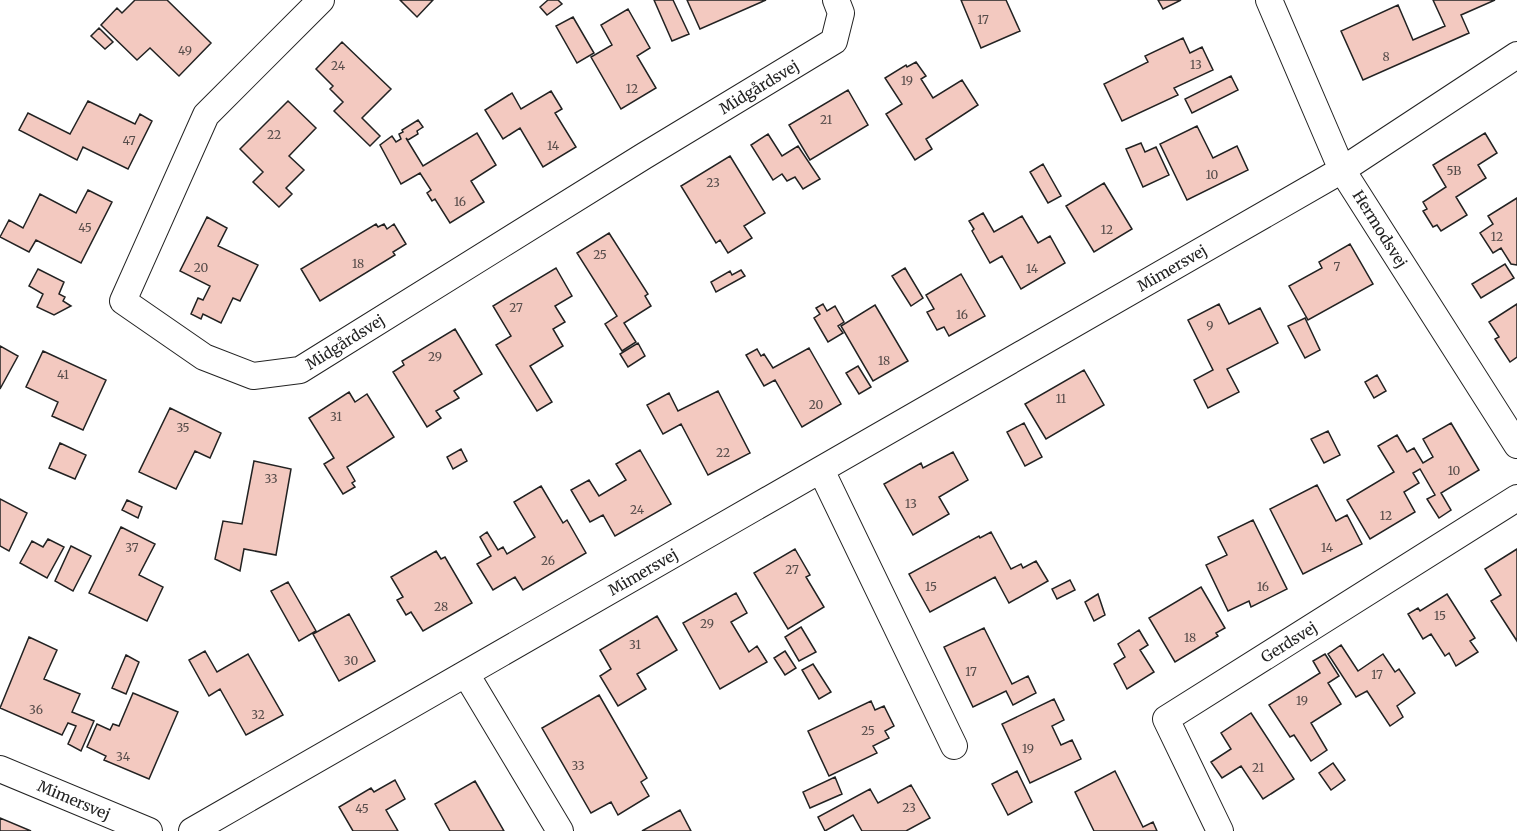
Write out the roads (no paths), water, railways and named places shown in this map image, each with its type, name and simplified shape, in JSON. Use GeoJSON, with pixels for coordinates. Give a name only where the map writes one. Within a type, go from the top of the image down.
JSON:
{"type":"FeatureCollection","features":[{"type":"Feature","properties":{"kind":"street","name":"Midgårdsvej"},"geometry":{"type":"LineString","coordinates":[[321,0],[206,115],[123,301],[204,357],[254,376],[300,370],[834,41],[841,13],[836,0]]}},
{"type":"Feature","properties":{"kind":"street","name":"Hermodsvej"},"geometry":{"type":"LineString","coordinates":[[1269,0],[1342,170],[1517,445]]}},
{"type":"Feature","properties":{"kind":"street","name":"Mimersvej"},"geometry":{"type":"LineString","coordinates":[[192,831],[1342,170],[1517,55]]}},
{"type":"Feature","properties":{"kind":"street"},"geometry":{"type":"LineString","coordinates":[[821,470],[954,746]]}},
{"type":"Feature","properties":{"kind":"street","name":"Gerdsvej"},"geometry":{"type":"LineString","coordinates":[[1220,831],[1166,719],[1517,498]]}},
{"type":"Feature","properties":{"kind":"street"},"geometry":{"type":"LineString","coordinates":[[466,674],[560,831]]}},
{"type":"Feature","properties":{"kind":"street","name":"Mimersvej"},"geometry":{"type":"LineString","coordinates":[[0,769],[149,831]]}}]}
